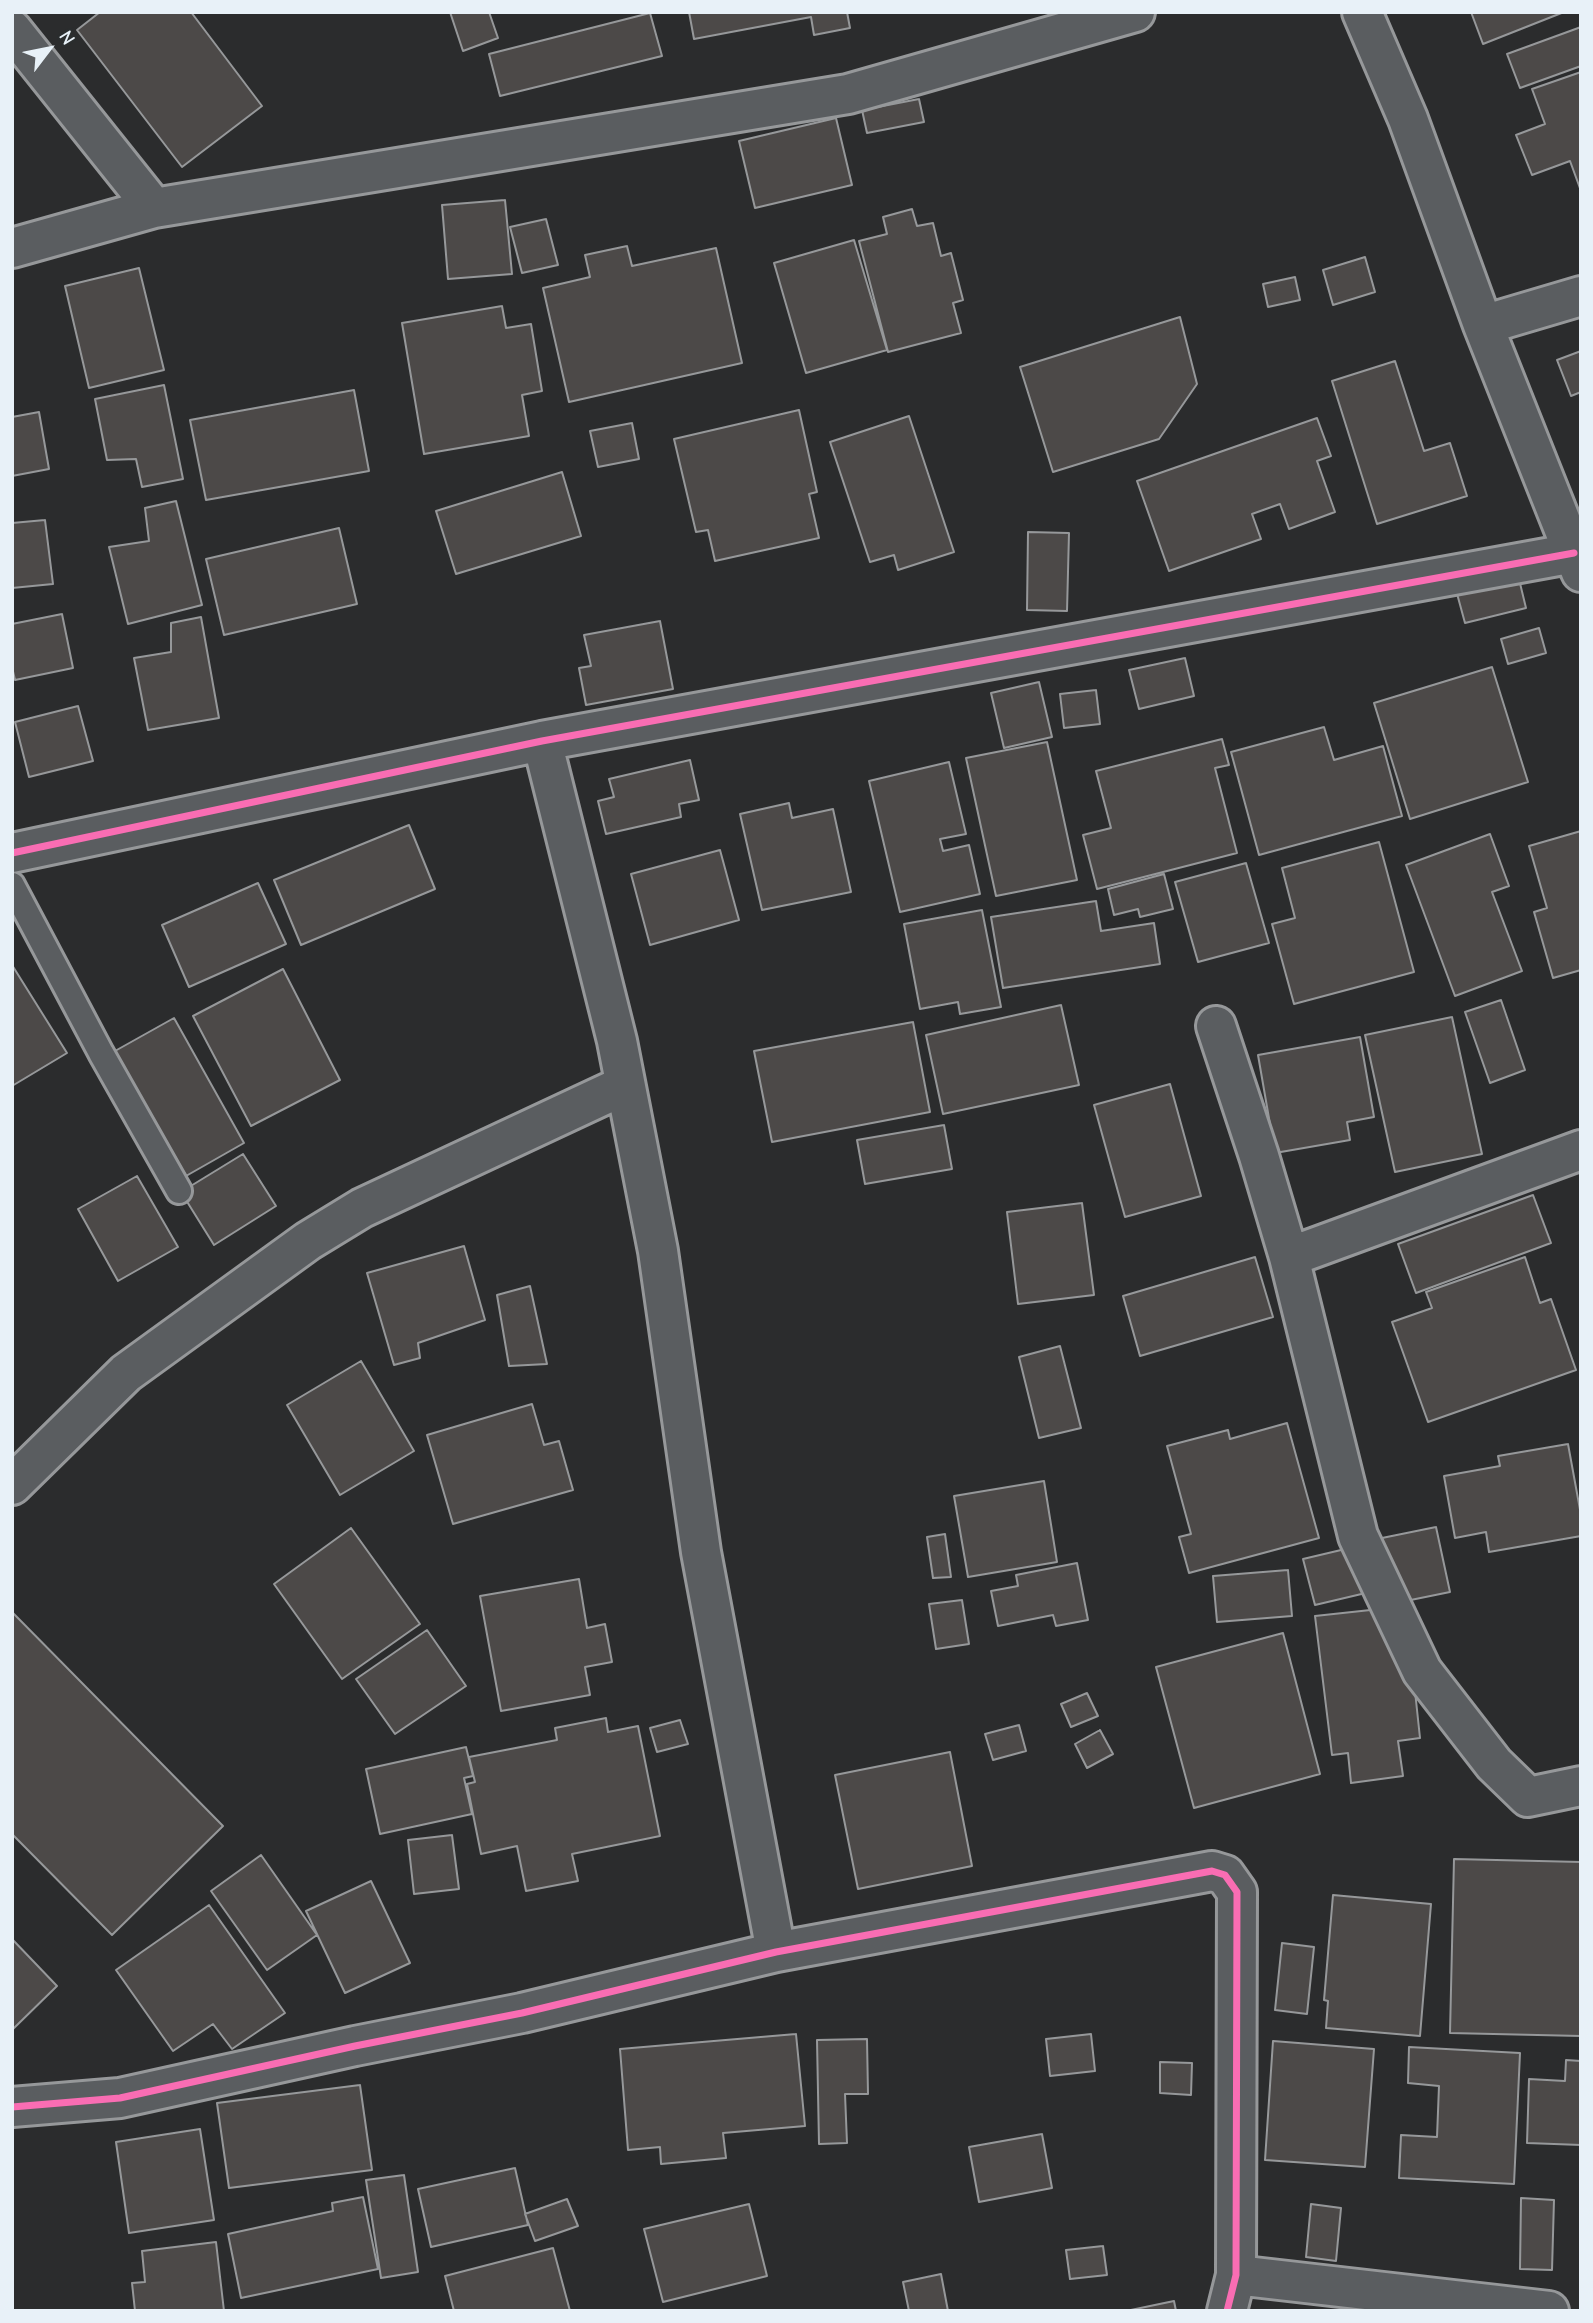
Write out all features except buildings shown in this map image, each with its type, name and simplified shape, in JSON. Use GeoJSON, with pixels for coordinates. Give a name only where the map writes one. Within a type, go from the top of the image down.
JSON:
{"type":"FeatureCollection","features":[{"type":"Feature","properties":{"kind":"street"},"geometry":{"type":"LineString","coordinates":[[12,248],[154,208],[848,94],[1135,12]]}},
{"type":"Feature","properties":{"kind":"street"},"geometry":{"type":"LineString","coordinates":[[12,853],[542,741],[1577,563],[1483,324],[1408,119],[1362,12]]}},
{"type":"Feature","properties":{"kind":"street"},"geometry":{"type":"LineString","coordinates":[[12,30],[154,208]]}},
{"type":"Feature","properties":{"kind":"street"},"geometry":{"type":"LineString","coordinates":[[1483,324],[1581,296]]}},
{"type":"Feature","properties":{"kind":"street"},"geometry":{"type":"LineString","coordinates":[[542,741],[625,1085],[658,1251],[701,1552],[776,1952]]}},
{"type":"Feature","properties":{"kind":"street"},"geometry":{"type":"LineString","coordinates":[[1216,1026],[1289,1257],[1357,1536],[1422,1671],[1494,1764],[1528,1797],[1581,1786]]}},
{"type":"Feature","properties":{"kind":"street"},"geometry":{"type":"LineString","coordinates":[[12,1485],[125,1373],[308,1241],[362,1208],[625,1085]]}},
{"type":"Feature","properties":{"kind":"street"},"geometry":{"type":"LineString","coordinates":[[1289,1257],[1581,1150]]}},
{"type":"Feature","properties":{"kind":"street"},"geometry":{"type":"LineString","coordinates":[[12,2107],[120,2098],[355,2046],[522,2013],[776,1952],[1212,1871],[1225,1875],[1237,1892],[1231,2293],[1549,2311]]}},
{"type":"Feature","properties":{"kind":"lane"},"geometry":{"type":"LineString","coordinates":[[12,885],[178,1191]]}},
{"type":"Feature","properties":{"kind":"cycle path"},"geometry":{"type":"LineString","coordinates":[[12,853],[542,741],[1574,553]]}},
{"type":"Feature","properties":{"kind":"cycle path"},"geometry":{"type":"LineString","coordinates":[[12,2107],[120,2098],[355,2046],[522,2013],[776,1952],[1212,1871],[1225,1875],[1237,1892],[1236,2275],[1227,2311]]}}]}
